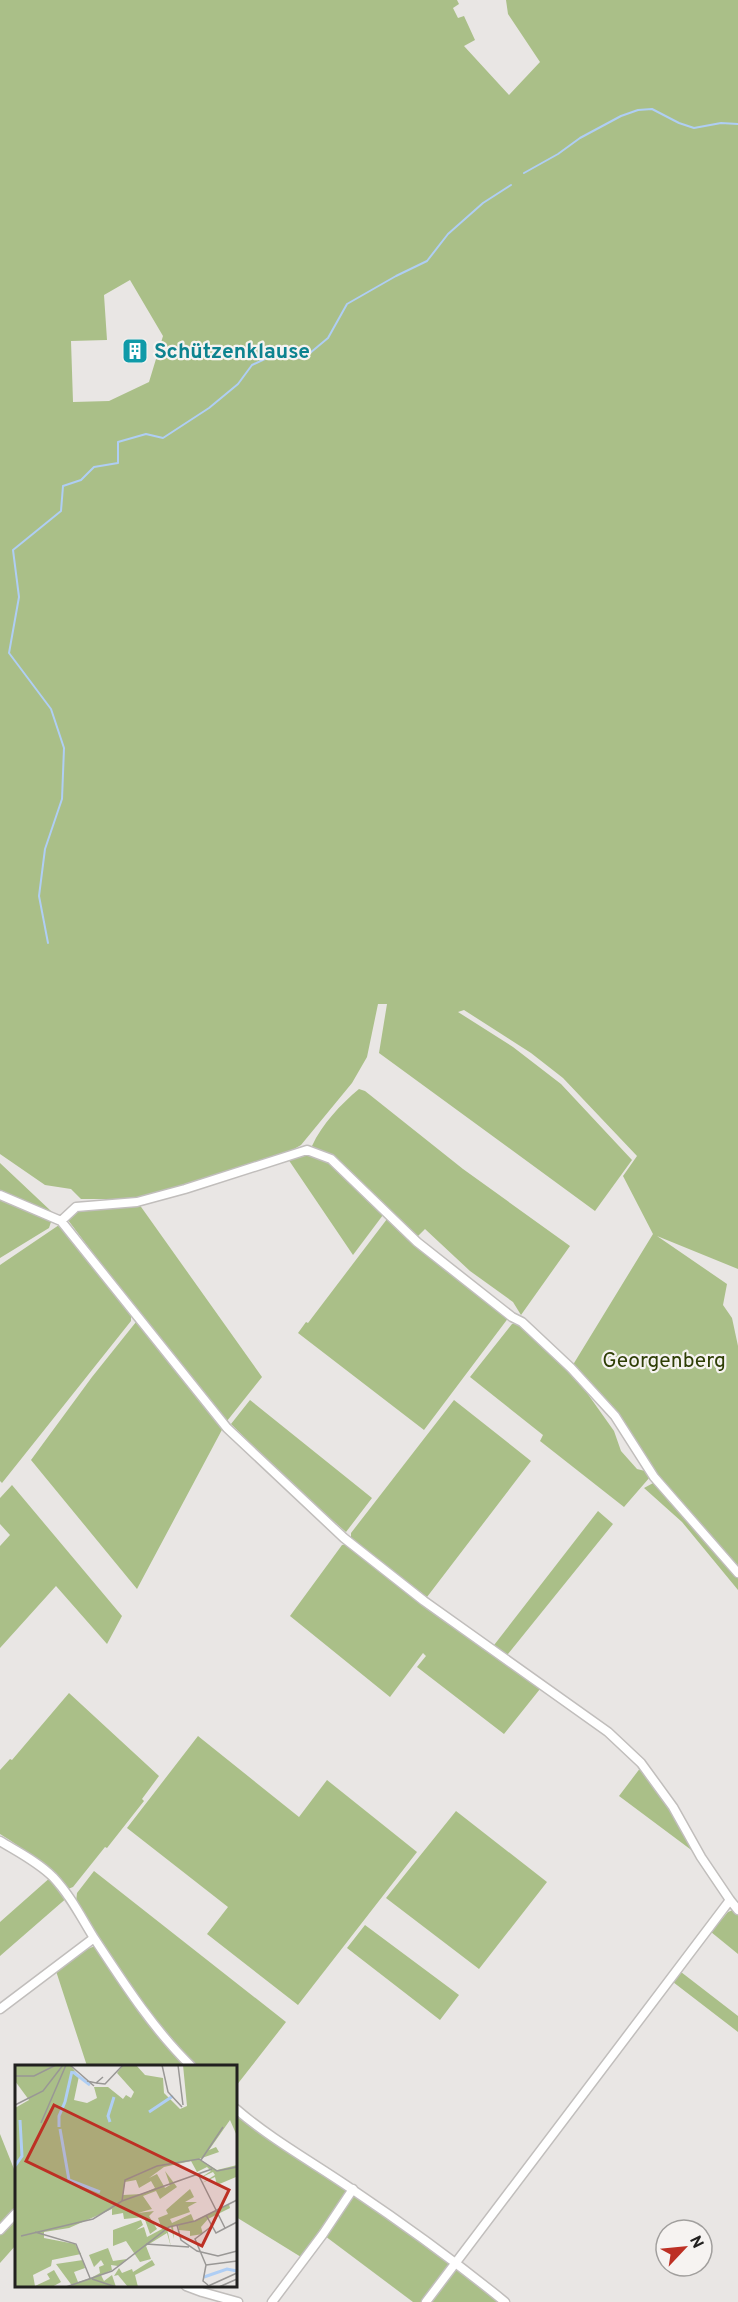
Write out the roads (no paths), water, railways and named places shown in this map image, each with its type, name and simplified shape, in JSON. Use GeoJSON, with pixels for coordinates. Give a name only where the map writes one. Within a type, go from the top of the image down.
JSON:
{"type":"FeatureCollection","features":[{"type":"Feature","properties":{"kind":"street"},"geometry":{"type":"LineString","coordinates":[[61,1221],[76,1207],[138,1202],[307,1150],[331,1159],[417,1242],[512,1317],[522,1322],[571,1368],[615,1416],[654,1477],[738,1573]]}},
{"type":"Feature","properties":{"kind":"street"},"geometry":{"type":"LineString","coordinates":[[0,1195],[61,1221],[227,1428],[344,1538],[424,1601],[608,1732],[641,1763],[673,1807],[701,1857],[738,1910]]}},
{"type":"Feature","properties":{"kind":"street"},"geometry":{"type":"LineString","coordinates":[[0,1841],[33,1861],[52,1876],[69,1896],[94,1938],[145,2013],[189,2065]]}},
{"type":"Feature","properties":{"kind":"street"},"geometry":{"type":"LineString","coordinates":[[426,2302],[730,1900]]}},
{"type":"Feature","properties":{"kind":"street"},"geometry":{"type":"LineString","coordinates":[[0,2009],[94,1938]]}},
{"type":"Feature","properties":{"kind":"street"},"geometry":{"type":"LineString","coordinates":[[237,2110],[263,2132],[353,2189],[456,2262],[505,2302]]}},
{"type":"Feature","properties":{"kind":"street"},"geometry":{"type":"LineString","coordinates":[[272,2302],[323,2234],[353,2189]]}},
{"type":"Feature","properties":{"kind":"street"},"geometry":{"type":"LineString","coordinates":[[0,2230],[15,2214]]}},
{"type":"Feature","properties":{"kind":"street"},"geometry":{"type":"LineString","coordinates":[[189,2287],[238,2302]]}},
{"type":"Feature","properties":{"kind":"waterway"},"geometry":{"type":"LineString","coordinates":[[524,173],[558,154],[580,138],[621,116],[638,110],[652,109],[694,128],[721,123],[738,124]]}},
{"type":"Feature","properties":{"kind":"waterway"},"geometry":{"type":"LineString","coordinates":[[48,943],[39,896],[45,849],[62,799],[64,748],[51,709],[9,653],[19,597],[13,550],[61,511],[63,486],[81,480],[94,467],[118,463],[118,442],[146,434],[163,438],[209,408],[238,384],[252,365],[267,358],[304,358],[328,338],[347,304],[427,261],[448,234],[483,203],[511,185]]}},
{"type":"Feature","properties":{"kind":"place","name":"Schützenklause"},"geometry":{"type":"Point","coordinates":[135,351]}},
{"type":"Feature","properties":{"kind":"park label","name":"Georgenberg"},"geometry":{"type":"Point","coordinates":[664,1360]}}]}
